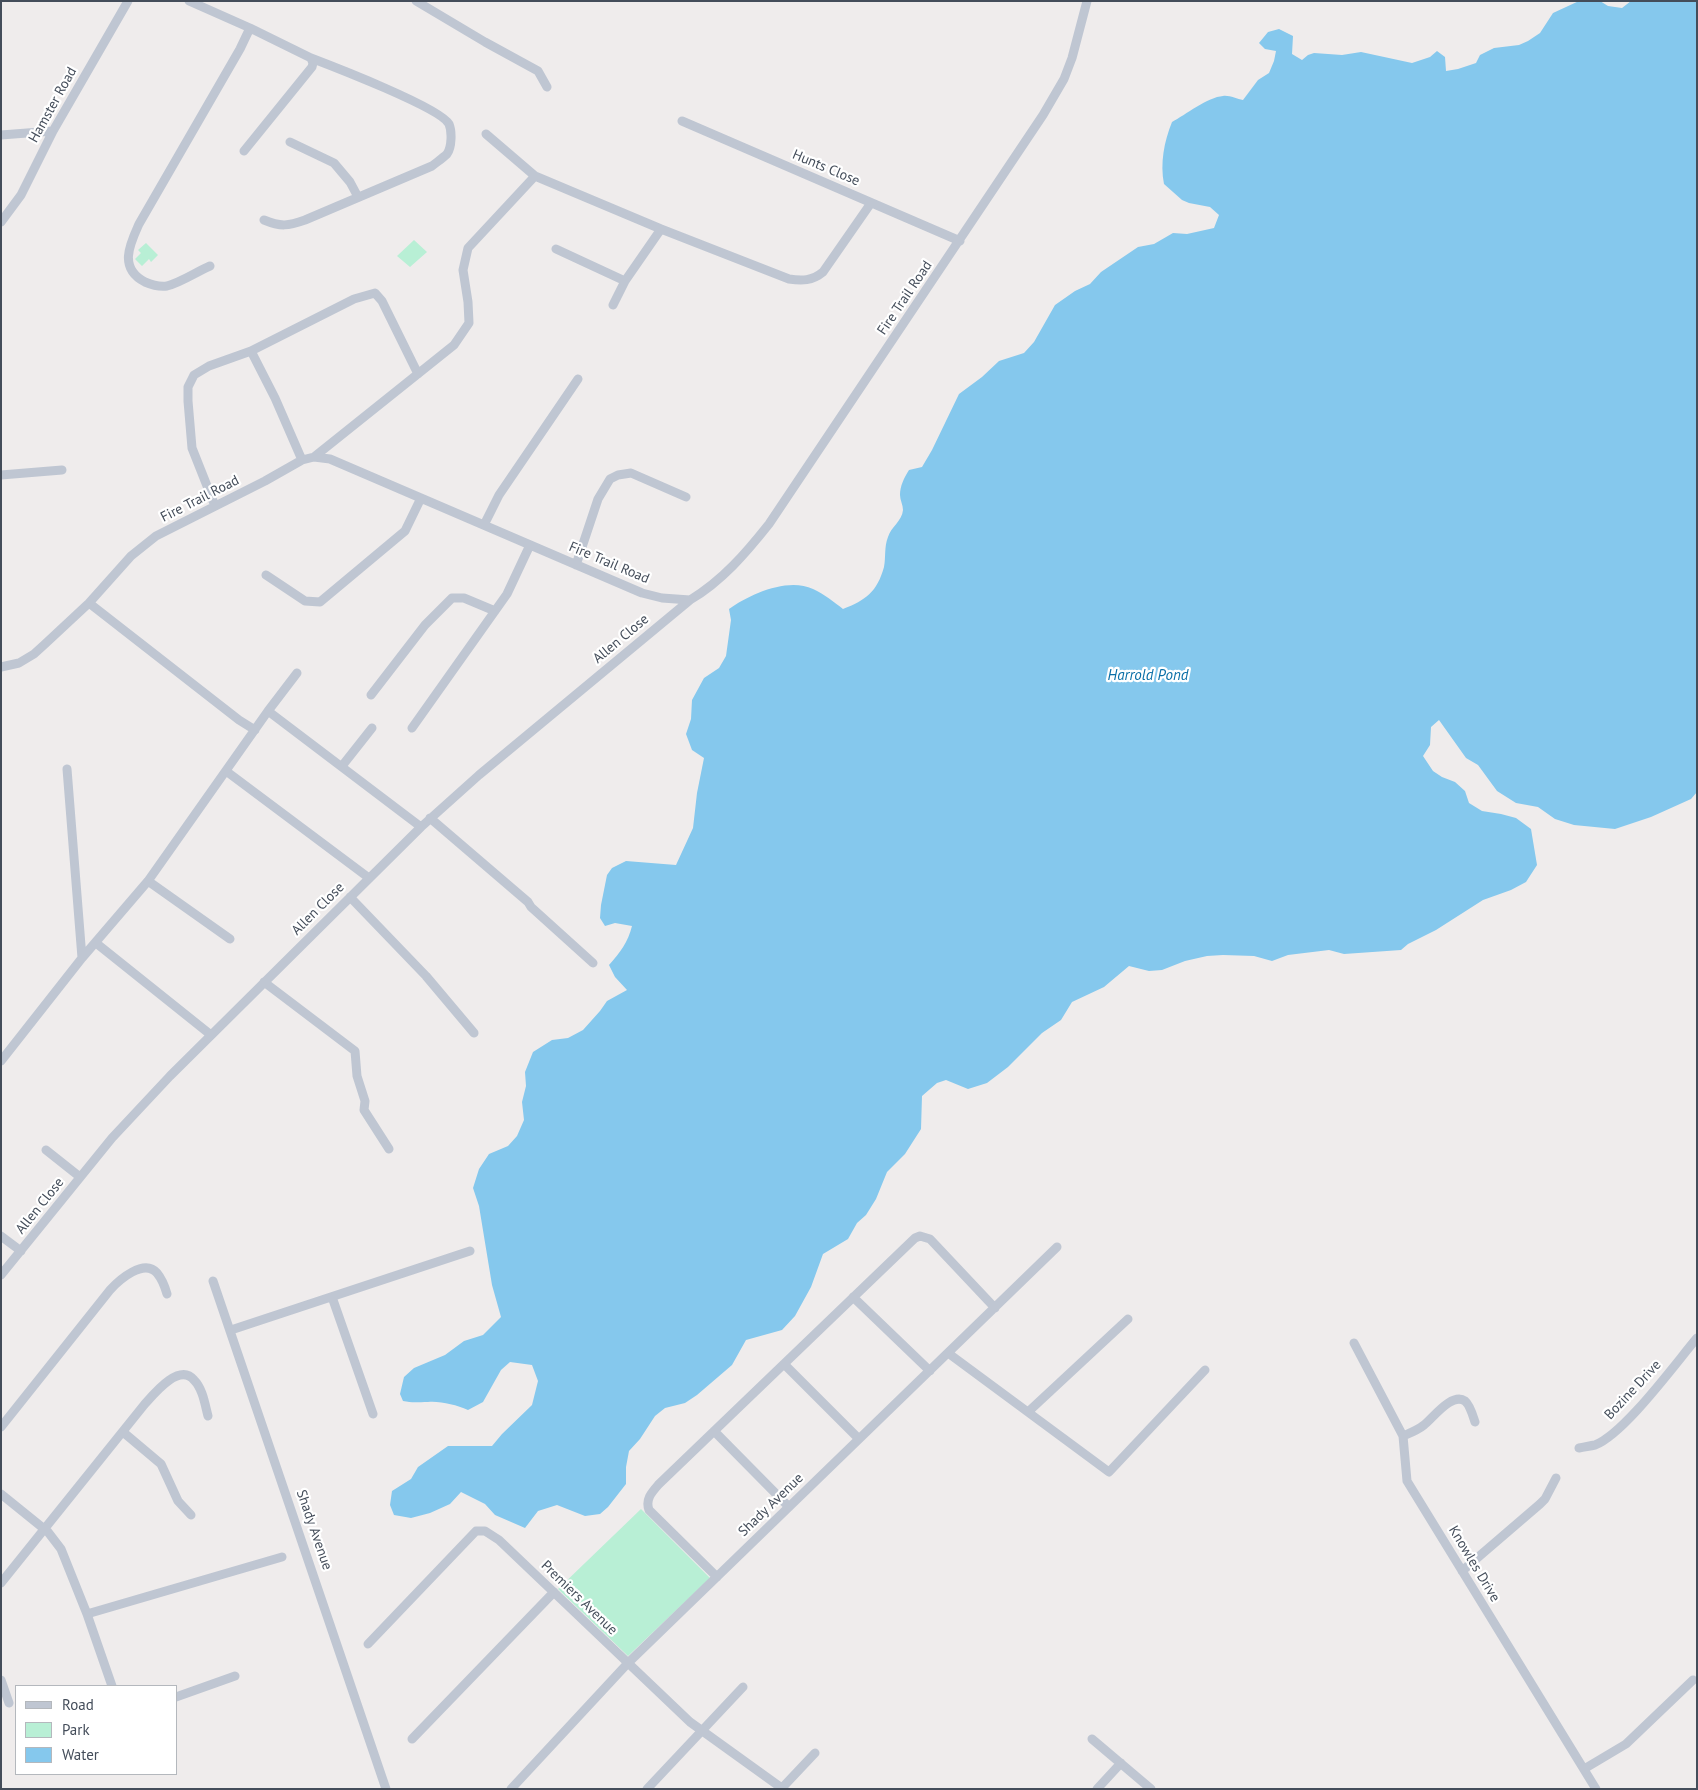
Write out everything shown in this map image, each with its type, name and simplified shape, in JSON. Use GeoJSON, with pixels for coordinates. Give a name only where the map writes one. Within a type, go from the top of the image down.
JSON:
{"type":"FeatureCollection","features":[{"type":"Feature","properties":{"kind":"street","name":"Hamster Road"},"geometry":{"type":"LineString","coordinates":[[1,222],[21,195],[53,131],[128,1]]}},
{"type":"Feature","properties":{"kind":"street"},"geometry":{"type":"LineString","coordinates":[[189,1],[311,58],[384,88],[441,116],[449,124],[451,137],[448,152],[432,166],[290,226],[277,225],[264,220]]}},
{"type":"Feature","properties":{"kind":"street"},"geometry":{"type":"LineString","coordinates":[[416,1],[538,71],[547,87]]}},
{"type":"Feature","properties":{"kind":"street","name":"Fire Trail Road"},"geometry":{"type":"LineString","coordinates":[[1,667],[19,663],[34,654],[89,602],[143,545],[156,536],[265,481],[302,460],[314,457],[330,459],[642,594],[690,600],[706,590],[745,554],[769,524],[1044,115],[1064,79],[1072,58],[1087,1]]}},
{"type":"Feature","properties":{"kind":"street"},"geometry":{"type":"LineString","coordinates":[[210,266],[170,285],[154,285],[140,279],[131,270],[129,250],[140,224],[250,28]]}},
{"type":"Feature","properties":{"kind":"street"},"geometry":{"type":"LineString","coordinates":[[244,151],[312,68],[311,58]]}},
{"type":"Feature","properties":{"kind":"street","name":"Hunts Close"},"geometry":{"type":"LineString","coordinates":[[682,121],[960,241]]}},
{"type":"Feature","properties":{"kind":"street"},"geometry":{"type":"LineString","coordinates":[[1,135],[53,131]]}},
{"type":"Feature","properties":{"kind":"street"},"geometry":{"type":"LineString","coordinates":[[486,134],[535,176],[660,229],[789,279],[802,281],[816,278],[871,203]]}},
{"type":"Feature","properties":{"kind":"street"},"geometry":{"type":"LineString","coordinates":[[290,142],[334,163],[350,182],[358,197]]}},
{"type":"Feature","properties":{"kind":"street"},"geometry":{"type":"LineString","coordinates":[[314,457],[454,345],[469,324],[468,302],[462,270],[468,248],[535,176]]}},
{"type":"Feature","properties":{"kind":"street"},"geometry":{"type":"LineString","coordinates":[[613,305],[625,281],[660,229]]}},
{"type":"Feature","properties":{"kind":"street"},"geometry":{"type":"LineString","coordinates":[[556,250],[625,281]]}},
{"type":"Feature","properties":{"kind":"street"},"geometry":{"type":"LineString","coordinates":[[215,506],[192,448],[188,388],[194,375],[208,366],[251,351],[354,299],[375,292],[382,301],[418,374]]}},
{"type":"Feature","properties":{"kind":"street"},"geometry":{"type":"LineString","coordinates":[[251,351],[275,398],[302,460]]}},
{"type":"Feature","properties":{"kind":"street"},"geometry":{"type":"LineString","coordinates":[[484,525],[499,495],[578,379]]}},
{"type":"Feature","properties":{"kind":"street"},"geometry":{"type":"LineString","coordinates":[[1,475],[62,470]]}},
{"type":"Feature","properties":{"kind":"street"},"geometry":{"type":"LineString","coordinates":[[576,564],[598,499],[610,479],[618,475],[631,473],[686,496]]}},
{"type":"Feature","properties":{"kind":"street"},"geometry":{"type":"LineString","coordinates":[[266,575],[306,601],[320,602],[405,530],[421,498]]}},
{"type":"Feature","properties":{"kind":"street"},"geometry":{"type":"LineString","coordinates":[[412,728],[507,594],[530,546]]}},
{"type":"Feature","properties":{"kind":"street"},"geometry":{"type":"LineString","coordinates":[[371,695],[425,625],[452,598],[464,598],[495,611]]}},
{"type":"Feature","properties":{"kind":"street","name":"Allen Close"},"geometry":{"type":"LineString","coordinates":[[1,1275],[112,1138],[211,1034],[421,826],[690,600]]}},
{"type":"Feature","properties":{"kind":"street"},"geometry":{"type":"LineString","coordinates":[[89,602],[255,730]]}},
{"type":"Feature","properties":{"kind":"street"},"geometry":{"type":"LineString","coordinates":[[1,1061],[82,958],[148,881],[297,673]]}},
{"type":"Feature","properties":{"kind":"street"},"geometry":{"type":"LineString","coordinates":[[268,711],[421,826]]}},
{"type":"Feature","properties":{"kind":"street"},"geometry":{"type":"LineString","coordinates":[[342,766],[372,728]]}},
{"type":"Feature","properties":{"kind":"street"},"geometry":{"type":"LineString","coordinates":[[67,769],[82,958]]}},
{"type":"Feature","properties":{"kind":"street"},"geometry":{"type":"LineString","coordinates":[[226,770],[369,878]]}},
{"type":"Feature","properties":{"kind":"street"},"geometry":{"type":"LineString","coordinates":[[430,818],[528,902],[531,907],[593,962]]}},
{"type":"Feature","properties":{"kind":"street"},"geometry":{"type":"LineString","coordinates":[[148,881],[230,940]]}},
{"type":"Feature","properties":{"kind":"street"},"geometry":{"type":"LineString","coordinates":[[350,897],[426,976],[474,1033]]}},
{"type":"Feature","properties":{"kind":"street"},"geometry":{"type":"LineString","coordinates":[[96,943],[211,1034]]}},
{"type":"Feature","properties":{"kind":"street"},"geometry":{"type":"LineString","coordinates":[[264,982],[354,1051],[357,1076],[364,1100],[364,1110],[389,1149]]}},
{"type":"Feature","properties":{"kind":"street"},"geometry":{"type":"LineString","coordinates":[[46,1150],[80,1177]]}},
{"type":"Feature","properties":{"kind":"street"},"geometry":{"type":"LineString","coordinates":[[1,1236],[21,1251]]}},
{"type":"Feature","properties":{"kind":"street"},"geometry":{"type":"LineString","coordinates":[[717,1577],[649,1510],[647,1504],[650,1496],[659,1484],[915,1238],[925,1236],[930,1239],[995,1308]]}},
{"type":"Feature","properties":{"kind":"street","name":"Shady Avenue"},"geometry":{"type":"LineString","coordinates":[[511,1789],[628,1663],[1057,1247]]}},
{"type":"Feature","properties":{"kind":"street"},"geometry":{"type":"LineString","coordinates":[[231,1330],[470,1251]]}},
{"type":"Feature","properties":{"kind":"street"},"geometry":{"type":"LineString","coordinates":[[1,1427],[110,1290],[123,1277],[141,1269],[151,1269],[158,1274],[167,1294]]}},
{"type":"Feature","properties":{"kind":"street","name":"Shady Avenue"},"geometry":{"type":"LineString","coordinates":[[214,1281],[386,1789]]}},
{"type":"Feature","properties":{"kind":"street"},"geometry":{"type":"LineString","coordinates":[[332,1297],[373,1414]]}},
{"type":"Feature","properties":{"kind":"street"},"geometry":{"type":"LineString","coordinates":[[853,1297],[930,1371]]}},
{"type":"Feature","properties":{"kind":"street"},"geometry":{"type":"LineString","coordinates":[[1028,1412],[1128,1319]]}},
{"type":"Feature","properties":{"kind":"street","name":"Bozine Drive"},"geometry":{"type":"LineString","coordinates":[[1579,1448],[1596,1444],[1634,1414],[1697,1338]]}},
{"type":"Feature","properties":{"kind":"street","name":"Knowles Drive"},"geometry":{"type":"LineString","coordinates":[[1354,1343],[1403,1436],[1408,1481],[1596,1789]]}},
{"type":"Feature","properties":{"kind":"street"},"geometry":{"type":"LineString","coordinates":[[948,1353],[1110,1472],[1206,1370]]}},
{"type":"Feature","properties":{"kind":"street"},"geometry":{"type":"LineString","coordinates":[[784,1364],[859,1439]]}},
{"type":"Feature","properties":{"kind":"street"},"geometry":{"type":"LineString","coordinates":[[1,1582],[158,1390],[170,1380],[185,1374],[195,1380],[201,1392],[208,1416]]}},
{"type":"Feature","properties":{"kind":"street"},"geometry":{"type":"LineString","coordinates":[[1403,1436],[1423,1426],[1445,1405],[1458,1399],[1464,1400],[1468,1404],[1475,1422]]}},
{"type":"Feature","properties":{"kind":"street"},"geometry":{"type":"LineString","coordinates":[[714,1431],[789,1507]]}},
{"type":"Feature","properties":{"kind":"street"},"geometry":{"type":"LineString","coordinates":[[123,1432],[161,1464],[178,1501],[191,1515]]}},
{"type":"Feature","properties":{"kind":"street"},"geometry":{"type":"LineString","coordinates":[[1462,1571],[1540,1504],[1545,1499],[1556,1478]]}},
{"type":"Feature","properties":{"kind":"street"},"geometry":{"type":"LineString","coordinates":[[1,1494],[45,1529],[61,1549],[87,1614],[112,1685]]}},
{"type":"Feature","properties":{"kind":"street","name":"Premiers Avenue"},"geometry":{"type":"LineString","coordinates":[[368,1644],[476,1531],[490,1533],[702,1731],[782,1788]]}},
{"type":"Feature","properties":{"kind":"street"},"geometry":{"type":"LineString","coordinates":[[87,1614],[282,1556]]}},
{"type":"Feature","properties":{"kind":"street"},"geometry":{"type":"LineString","coordinates":[[412,1739],[554,1592]]}},
{"type":"Feature","properties":{"kind":"street"},"geometry":{"type":"LineString","coordinates":[[178,1695],[235,1676]]}},
{"type":"Feature","properties":{"kind":"street"},"geometry":{"type":"LineString","coordinates":[[1,1680],[9,1703]]}},
{"type":"Feature","properties":{"kind":"street"},"geometry":{"type":"LineString","coordinates":[[1584,1769],[1626,1744],[1693,1680]]}},
{"type":"Feature","properties":{"kind":"street"},"geometry":{"type":"LineString","coordinates":[[647,1789],[743,1687]]}},
{"type":"Feature","properties":{"kind":"street"},"geometry":{"type":"LineString","coordinates":[[1092,1739],[1150,1789]]}},
{"type":"Feature","properties":{"kind":"street"},"geometry":{"type":"LineString","coordinates":[[782,1788],[815,1753]]}},
{"type":"Feature","properties":{"kind":"street"},"geometry":{"type":"LineString","coordinates":[[1097,1789],[1121,1763]]}},
{"type":"Feature","properties":{"kind":"green space"},"geometry":{"type":"Polygon","coordinates":[[[414,240],[427,252],[410,267],[397,256],[414,240]]]}},
{"type":"Feature","properties":{"kind":"green space"},"geometry":{"type":"Polygon","coordinates":[[[146,243],[158,255],[151,262],[149,259],[142,266],[135,259],[141,253],[138,250],[146,243]]]}},
{"type":"Feature","properties":{"kind":"green space"},"geometry":{"type":"Polygon","coordinates":[[[641,1509],[710,1578],[628,1656],[558,1589],[641,1509]]]}},
{"type":"Feature","properties":{"kind":"water","name":"Harrold Pond"},"geometry":{"type":"Polygon","coordinates":[[[1579,1],[1600,1],[1608,6],[1622,8],[1631,1],[1697,1],[1697,792],[1691,799],[1651,817],[1615,829],[1574,825],[1555,819],[1538,807],[1516,803],[1497,791],[1478,765],[1466,758],[1439,720],[1431,727],[1430,745],[1423,756],[1433,771],[1455,782],[1465,791],[1469,803],[1482,811],[1516,818],[1531,829],[1537,865],[1526,882],[1511,890],[1483,900],[1401,950],[1344,954],[1329,950],[1288,955],[1272,961],[1254,956],[1207,956],[1185,961],[1162,970],[1149,971],[1129,966],[1104,987],[1072,1002],[1061,1020],[1042,1033],[1008,1067],[987,1083],[968,1089],[946,1080],[937,1083],[922,1096],[921,1129],[905,1154],[887,1172],[876,1199],[866,1215],[857,1223],[848,1239],[823,1254],[811,1287],[795,1316],[782,1330],[746,1340],[732,1365],[697,1395],[685,1403],[665,1408],[655,1416],[640,1439],[629,1451],[626,1467],[626,1484],[600,1514],[585,1516],[557,1505],[538,1511],[525,1528],[495,1515],[485,1504],[461,1492],[450,1504],[430,1513],[411,1518],[394,1515],[390,1505],[392,1491],[411,1479],[418,1467],[448,1446],[492,1446],[532,1405],[538,1381],[532,1365],[510,1362],[501,1370],[483,1402],[468,1410],[443,1403],[403,1401],[400,1394],[404,1377],[414,1368],[445,1355],[464,1341],[483,1335],[501,1317],[492,1285],[479,1206],[473,1188],[479,1169],[489,1154],[508,1146],[517,1136],[524,1120],[522,1102],[526,1086],[525,1072],[533,1052],[552,1040],[568,1038],[583,1030],[607,1001],[627,990],[615,977],[609,965],[623,947],[632,926],[615,923],[605,926],[600,918],[607,875],[612,868],[626,861],[676,865],[693,828],[704,758],[692,750],[686,734],[691,719],[692,700],[704,678],[719,668],[726,656],[731,620],[729,609],[758,593],[781,586],[803,586],[813,589],[843,609],[870,594],[878,583],[884,567],[888,537],[902,514],[903,508],[900,495],[904,479],[909,470],[922,467],[959,394],[982,377],[999,361],[1024,353],[1034,342],[1055,305],[1075,291],[1090,284],[1101,272],[1138,247],[1154,244],[1173,233],[1187,234],[1214,228],[1219,215],[1210,207],[1182,200],[1164,184],[1163,160],[1167,137],[1172,122],[1217,97],[1228,96],[1243,100],[1258,80],[1269,73],[1276,51],[1265,49],[1259,43],[1268,32],[1279,29],[1293,36],[1292,54],[1302,60],[1314,53],[1342,55],[1361,52],[1412,63],[1430,57],[1437,51],[1445,57],[1446,71],[1476,63],[1480,55],[1494,48],[1519,45],[1528,41],[1540,33],[1553,13],[1579,1]]]}}]}
